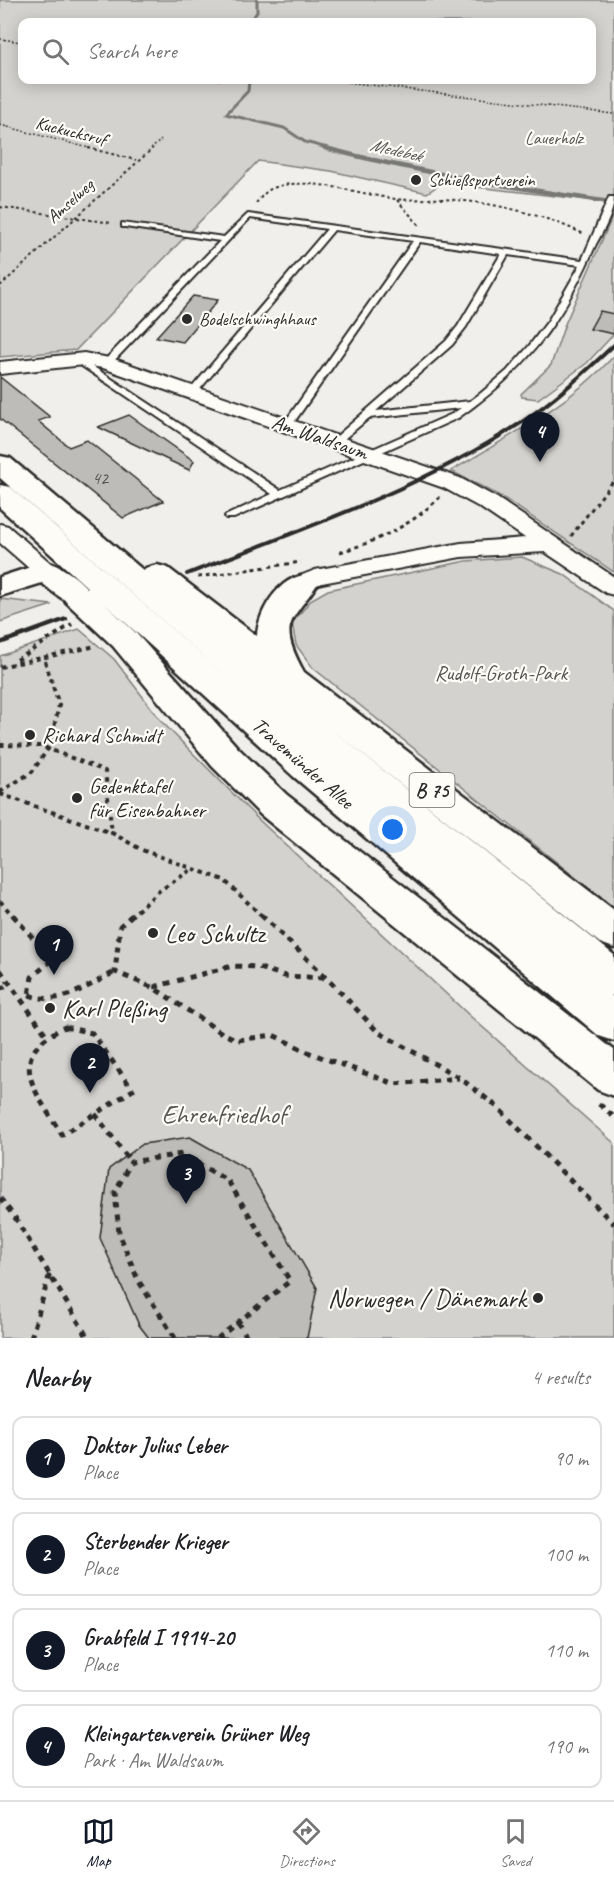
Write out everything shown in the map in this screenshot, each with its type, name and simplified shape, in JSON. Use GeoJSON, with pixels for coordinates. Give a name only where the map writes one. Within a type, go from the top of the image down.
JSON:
{"type":"FeatureCollection","features":[{"type":"Feature","properties":{"kind":"main road","name":"Travemünder Allee"},"geometry":{"type":"LineString","coordinates":[[2,471],[162,641],[306,767],[614,1023]]}},
{"type":"Feature","properties":{"kind":"main road","name":"Travemünder Allee"},"geometry":{"type":"LineString","coordinates":[[2,471],[351,765],[614,979]]}},
{"type":"Feature","properties":{"kind":"main road","name":"B 75"},"geometry":{"type":"LineString","coordinates":[[2,471],[98,528],[614,932]]}},
{"type":"Feature","properties":{"kind":"main road"},"geometry":{"type":"LineString","coordinates":[[0,587],[46,571],[74,610],[124,639],[225,757],[274,805],[614,1076]]}},
{"type":"Feature","properties":{"kind":"main road"},"geometry":{"type":"LineString","coordinates":[[291,679],[274,649],[272,624],[289,597],[297,573]]}},
{"type":"Feature","properties":{"kind":"main road"},"geometry":{"type":"LineString","coordinates":[[162,641],[214,714],[334,854]]}},
{"type":"Feature","properties":{"kind":"street","name":"Am Waldsaum"},"geometry":{"type":"LineString","coordinates":[[0,368],[77,360],[107,363],[452,483],[489,503],[614,588]]}},
{"type":"Feature","properties":{"kind":"street"},"geometry":{"type":"LineString","coordinates":[[0,531],[46,571]]}},
{"type":"Feature","properties":{"kind":"street"},"geometry":{"type":"LineString","coordinates":[[297,573],[315,578],[483,546],[515,543],[555,548]]}},
{"type":"Feature","properties":{"kind":"lane"},"geometry":{"type":"LineString","coordinates":[[230,516],[455,416],[477,403],[548,332],[595,243],[612,199]]}},
{"type":"Feature","properties":{"kind":"lane"},"geometry":{"type":"LineString","coordinates":[[107,363],[248,216],[584,263]]}},
{"type":"Feature","properties":{"kind":"lane"},"geometry":{"type":"LineString","coordinates":[[124,225],[224,239]]}},
{"type":"Feature","properties":{"kind":"lane"},"geometry":{"type":"LineString","coordinates":[[192,393],[333,227]]}},
{"type":"Feature","properties":{"kind":"lane"},"geometry":{"type":"LineString","coordinates":[[287,426],[418,239]]}},
{"type":"Feature","properties":{"kind":"lane"},"geometry":{"type":"LineString","coordinates":[[335,442],[449,343],[462,327],[506,252]]}},
{"type":"Feature","properties":{"kind":"lane"},"geometry":{"type":"LineString","coordinates":[[77,360],[279,494]]}},
{"type":"Feature","properties":{"kind":"lane"},"geometry":{"type":"LineString","coordinates":[[366,415],[477,403]]}},
{"type":"Feature","properties":{"kind":"path"},"geometry":{"type":"LineString","coordinates":[[0,39],[18,41]]}},
{"type":"Feature","properties":{"kind":"path"},"geometry":{"type":"LineString","coordinates":[[363,84],[614,114]]}},
{"type":"Feature","properties":{"kind":"path","name":"Kuckucksruf"},"geometry":{"type":"LineString","coordinates":[[0,126],[136,160]]}},
{"type":"Feature","properties":{"kind":"path","name":"Amselweg"},"geometry":{"type":"LineString","coordinates":[[0,286],[73,217],[161,140]]}},
{"type":"Feature","properties":{"kind":"path"},"geometry":{"type":"LineString","coordinates":[[248,216],[250,210],[268,191],[291,186],[329,187],[397,199],[462,200],[537,214],[575,230],[595,243]]}},
{"type":"Feature","properties":{"kind":"path"},"geometry":{"type":"LineString","coordinates":[[397,199],[420,226],[418,239]]}},
{"type":"Feature","properties":{"kind":"path"},"geometry":{"type":"LineString","coordinates":[[0,207],[124,225]]}},
{"type":"Feature","properties":{"kind":"path"},"geometry":{"type":"LineString","coordinates":[[555,548],[614,480]]}},
{"type":"Feature","properties":{"kind":"path"},"geometry":{"type":"LineString","coordinates":[[336,553],[383,538],[428,511],[452,483]]}},
{"type":"Feature","properties":{"kind":"path"},"geometry":{"type":"LineString","coordinates":[[195,578],[213,573],[297,573]]}},
{"type":"Feature","properties":{"kind":"path"},"geometry":{"type":"LineString","coordinates":[[14,663],[74,610]]}},
{"type":"Feature","properties":{"kind":"path"},"geometry":{"type":"LineString","coordinates":[[0,668],[102,644]]}},
{"type":"Feature","properties":{"kind":"path"},"geometry":{"type":"LineString","coordinates":[[0,793],[32,772],[50,746],[59,705],[44,658]]}},
{"type":"Feature","properties":{"kind":"path"},"geometry":{"type":"LineString","coordinates":[[0,745],[14,742],[50,746],[105,771],[112,833]]}},
{"type":"Feature","properties":{"kind":"path"},"geometry":{"type":"LineString","coordinates":[[0,793],[112,833],[142,850],[224,880],[327,978],[378,1032],[460,1078],[496,1106],[614,1224]]}},
{"type":"Feature","properties":{"kind":"path"},"geometry":{"type":"LineString","coordinates":[[115,972],[120,926],[159,891],[195,868]]}},
{"type":"Feature","properties":{"kind":"path"},"geometry":{"type":"LineString","coordinates":[[0,901],[52,960],[32,977],[29,995],[20,1001]]}},
{"type":"Feature","properties":{"kind":"path"},"geometry":{"type":"LineString","coordinates":[[153,987],[232,966],[257,967],[285,976],[327,978]]}},
{"type":"Feature","properties":{"kind":"path"},"geometry":{"type":"LineString","coordinates":[[0,970],[9,986],[45,1033]]}},
{"type":"Feature","properties":{"kind":"path"},"geometry":{"type":"LineString","coordinates":[[115,972],[153,987],[194,1012],[212,1028],[233,1039],[252,1042],[273,1035],[310,1053],[395,1084],[460,1078]]}},
{"type":"Feature","properties":{"kind":"path"},"geometry":{"type":"LineString","coordinates":[[29,995],[45,1001],[66,996],[115,972]]}},
{"type":"Feature","properties":{"kind":"path"},"geometry":{"type":"LineString","coordinates":[[0,988],[9,986]]}},
{"type":"Feature","properties":{"kind":"path"},"geometry":{"type":"LineString","coordinates":[[65,1027],[92,1033],[134,1090],[95,1114],[62,1135],[26,1074],[26,1056],[45,1033],[65,1027]]}},
{"type":"Feature","properties":{"kind":"path"},"geometry":{"type":"LineString","coordinates":[[95,1114],[131,1162]]}},
{"type":"Feature","properties":{"kind":"path"},"geometry":{"type":"LineString","coordinates":[[131,1162],[182,1154],[228,1181],[290,1281],[218,1338]]}},
{"type":"Feature","properties":{"kind":"path"},"geometry":{"type":"LineString","coordinates":[[131,1162],[115,1192],[119,1233],[138,1280],[175,1338]]}},
{"type":"Feature","properties":{"kind":"path"},"geometry":{"type":"LineString","coordinates":[[0,1198],[50,1273],[88,1338]]}},
{"type":"Feature","properties":{"kind":"path"},"geometry":{"type":"LineString","coordinates":[[31,1338],[50,1273]]}},
{"type":"Feature","properties":{"kind":"path"},"geometry":{"type":"LineString","coordinates":[[237,1322],[248,1338]]}},
{"type":"Feature","properties":{"kind":"green space","name":"Lauerholz"},"geometry":{"type":"Polygon","coordinates":[[[0,0],[614,0],[614,203],[442,183],[427,193],[331,171],[258,161],[76,350],[0,357],[0,0]]]}},
{"type":"Feature","properties":{"kind":"green space"},"geometry":{"type":"Polygon","coordinates":[[[614,213],[614,334],[587,363],[538,399],[522,397],[521,394],[551,365],[565,324],[614,213]]]}},
{"type":"Feature","properties":{"kind":"green space"},"geometry":{"type":"Polygon","coordinates":[[[614,356],[614,572],[502,497],[451,471],[558,405],[578,390],[614,356]]]}},
{"type":"Feature","properties":{"kind":"green space","name":"Rudolf-Groth-Park"},"geometry":{"type":"Polygon","coordinates":[[[522,557],[563,574],[614,611],[614,908],[313,668],[296,645],[292,623],[312,599],[328,590],[466,561],[522,557]]]}},
{"type":"Feature","properties":{"kind":"green space"},"geometry":{"type":"Polygon","coordinates":[[[0,599],[52,605],[0,622],[0,599]]]}},
{"type":"Feature","properties":{"kind":"green space","name":"Ehrenfriedhof"},"geometry":{"type":"Polygon","coordinates":[[[79,629],[114,659],[162,722],[258,819],[470,1016],[614,1143],[614,1338],[0,1338],[0,656],[79,629]]]}},
{"type":"Feature","properties":{"kind":"building","name":"Bodelschwinghhaus"},"geometry":{"type":"Polygon","coordinates":[[[193,296],[218,300],[183,342],[156,337],[193,296]]]}},
{"type":"Feature","properties":{"kind":"building"},"geometry":{"type":"Polygon","coordinates":[[[600,311],[614,314],[614,334],[590,329],[600,311]]]}},
{"type":"Feature","properties":{"kind":"building"},"geometry":{"type":"Polygon","coordinates":[[[0,377],[50,417],[38,421],[69,447],[87,440],[163,501],[123,518],[0,419],[0,377]]]}},
{"type":"Feature","properties":{"kind":"building"},"geometry":{"type":"Polygon","coordinates":[[[129,415],[194,461],[189,470],[98,427],[129,415]]]}},
{"type":"Feature","properties":{"kind":"building"},"geometry":{"type":"Polygon","coordinates":[[[190,1137],[248,1170],[317,1288],[307,1338],[149,1338],[139,1325],[100,1238],[109,1169],[143,1144],[190,1137]]]}},
{"type":"Feature","properties":{"kind":"waterway","name":"Medebek"},"geometry":{"type":"LineString","coordinates":[[253,18],[257,12],[257,0]]}},
{"type":"Feature","properties":{"kind":"waterway","name":"Medebek"},"geometry":{"type":"LineString","coordinates":[[249,84],[248,91],[226,114],[284,128],[305,142],[331,149]]}},
{"type":"Feature","properties":{"kind":"waterway","name":"Medebek"},"geometry":{"type":"LineString","coordinates":[[325,148],[431,172],[608,202]]}},
{"type":"Feature","properties":{"kind":"railway"},"geometry":{"type":"LineString","coordinates":[[187,574],[315,525],[399,489],[480,448],[544,406],[614,345]]}},
{"type":"Feature","properties":{"kind":"railway"},"geometry":{"type":"LineString","coordinates":[[0,643],[66,619]]}},
{"type":"Feature","properties":{"kind":"place","name":"Schießsportverein"},"geometry":{"type":"Point","coordinates":[416,180]}},
{"type":"Feature","properties":{"kind":"place","name":"Bodelschwinghhaus"},"geometry":{"type":"Point","coordinates":[187,319]}},
{"type":"Feature","properties":{"kind":"place","name":"Kleingartenverein Grüner Weg"},"geometry":{"type":"Point","coordinates":[540,462]}},
{"type":"Feature","properties":{"kind":"place","name":"Richard Schmidt"},"geometry":{"type":"Point","coordinates":[30,735]}},
{"type":"Feature","properties":{"kind":"place","name":"Gedenktafel für Eisenbahner"},"geometry":{"type":"Point","coordinates":[77,798]}},
{"type":"Feature","properties":{"kind":"place","name":"Leo Schultz"},"geometry":{"type":"Point","coordinates":[153,933]}},
{"type":"Feature","properties":{"kind":"place","name":"Doktor Julius Leber"},"geometry":{"type":"Point","coordinates":[54,975]}},
{"type":"Feature","properties":{"kind":"place","name":"Karl Pleßing"},"geometry":{"type":"Point","coordinates":[50,1008]}},
{"type":"Feature","properties":{"kind":"place","name":"Sterbender Krieger"},"geometry":{"type":"Point","coordinates":[90,1093]}},
{"type":"Feature","properties":{"kind":"place","name":"Grabfeld I 1914-20"},"geometry":{"type":"Point","coordinates":[186,1204]}},
{"type":"Feature","properties":{"kind":"place","name":"Norwegen / Dänemark"},"geometry":{"type":"Point","coordinates":[538,1298]}}]}
